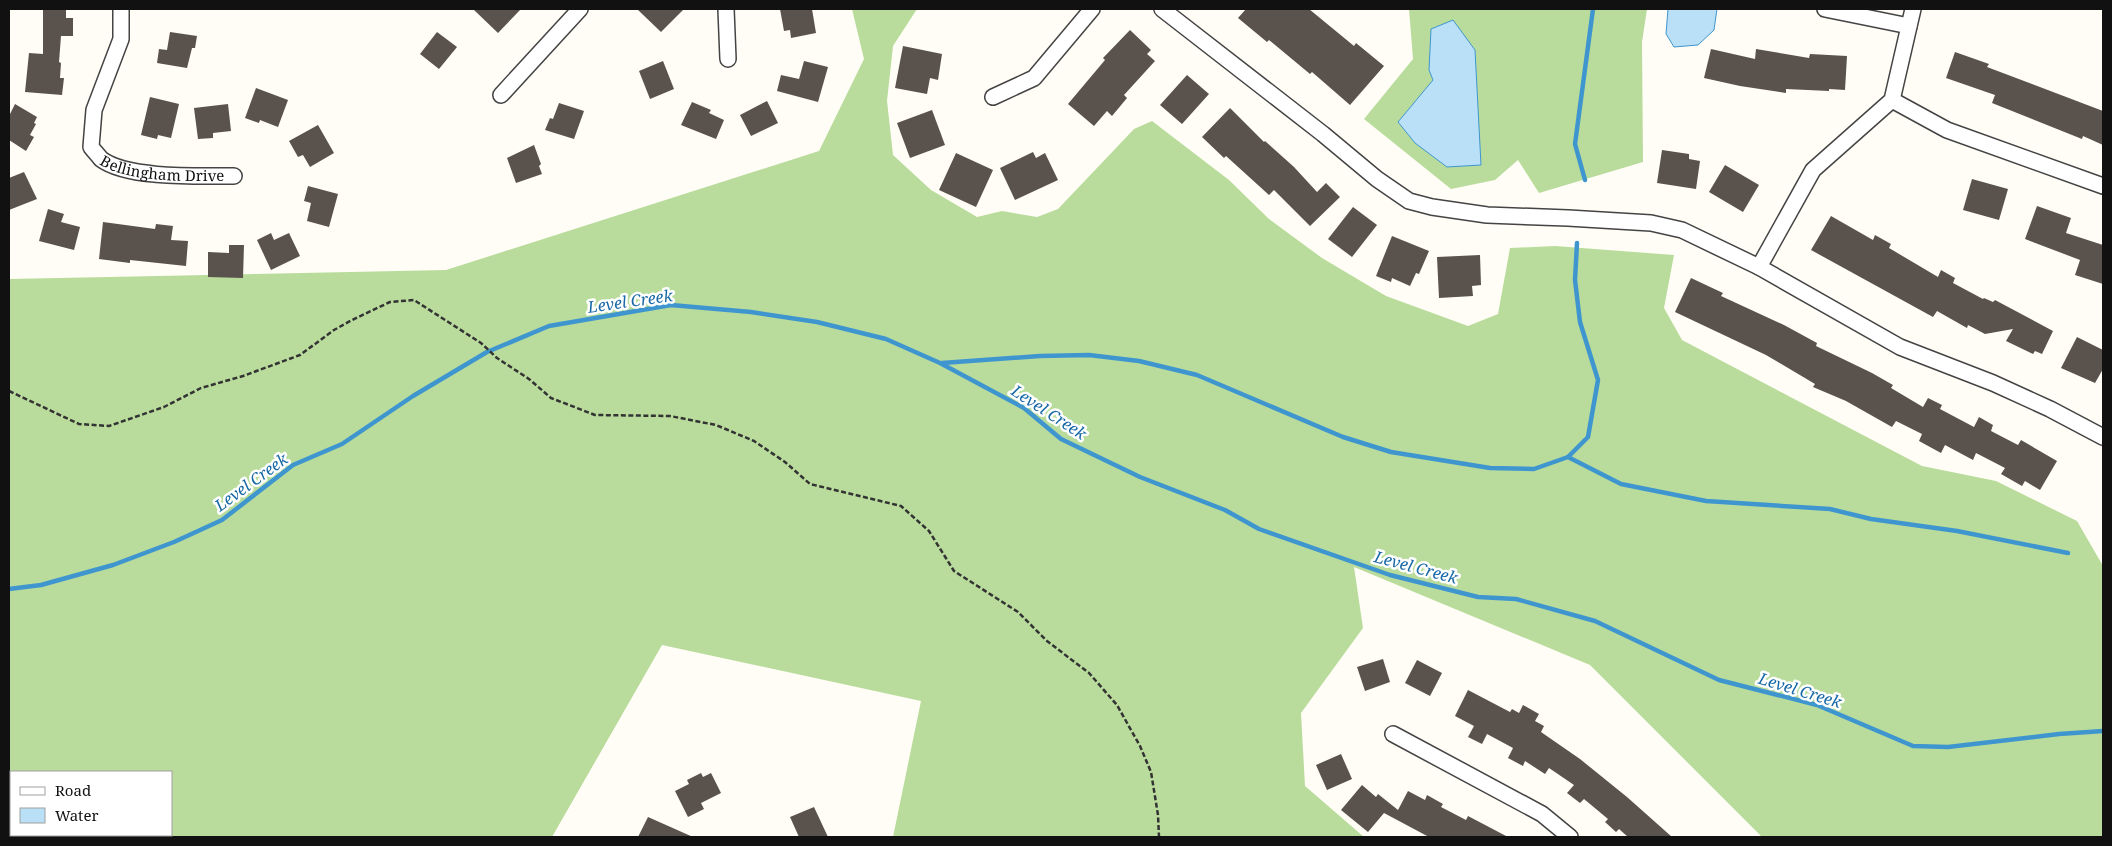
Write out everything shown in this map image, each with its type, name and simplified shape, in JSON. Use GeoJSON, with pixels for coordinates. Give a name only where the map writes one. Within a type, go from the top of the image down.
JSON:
{"type":"FeatureCollection","features":[{"type":"Feature","properties":{"kind":"street","name":"Bellingham Drive"},"geometry":{"type":"LineString","coordinates":[[121,9],[122,40],[94,110],[91,147],[102,160],[126,169],[172,177],[234,176]]}},
{"type":"Feature","properties":{"kind":"street"},"geometry":{"type":"LineString","coordinates":[[501,95],[580,9]]}},
{"type":"Feature","properties":{"kind":"street"},"geometry":{"type":"LineString","coordinates":[[726,9],[728,59]]}},
{"type":"Feature","properties":{"kind":"street"},"geometry":{"type":"LineString","coordinates":[[993,97],[1034,78],[1092,9]]}},
{"type":"Feature","properties":{"kind":"street"},"geometry":{"type":"LineString","coordinates":[[1162,9],[1323,134],[1377,180],[1409,201],[1432,208],[1487,215],[1651,224],[1682,230],[1759,267],[1900,347],[1993,383],[2050,409],[2103,438]]}},
{"type":"Feature","properties":{"kind":"street"},"geometry":{"type":"LineString","coordinates":[[1825,9],[1909,26]]}},
{"type":"Feature","properties":{"kind":"street"},"geometry":{"type":"LineString","coordinates":[[1759,267],[1814,170],[1892,100],[1913,9]]}},
{"type":"Feature","properties":{"kind":"street"},"geometry":{"type":"LineString","coordinates":[[1892,100],[1947,130],[2103,186]]}},
{"type":"Feature","properties":{"kind":"street"},"geometry":{"type":"LineString","coordinates":[[1393,734],[1542,814],[1570,837]]}},
{"type":"Feature","properties":{"kind":"path"},"geometry":{"type":"LineString","coordinates":[[9,391],[79,424],[109,426],[164,407],[201,388],[243,376],[300,355],[334,330],[390,302],[414,300],[481,343],[497,358],[529,379],[551,398],[595,415],[670,416],[716,426],[754,441],[785,462],[810,484],[901,506],[929,531],[954,571],[1018,612],[1047,641],[1089,673],[1117,704],[1140,746],[1151,772],[1158,815],[1159,837]]}},
{"type":"Feature","properties":{"kind":"green space"},"geometry":{"type":"Polygon","coordinates":[[[852,9],[917,9],[893,46],[887,101],[893,155],[931,190],[977,217],[1002,211],[1037,217],[1058,209],[1134,129],[1152,121],[1229,180],[1269,219],[1322,258],[1386,296],[1468,326],[1498,314],[1510,248],[1555,246],[1674,255],[1664,308],[1682,340],[1922,466],[1996,481],[2077,521],[2103,566],[2103,837],[1762,837],[1590,665],[1354,567],[1363,628],[1301,713],[1305,786],[1364,837],[893,837],[921,701],[662,645],[552,837],[9,837],[9,279],[446,270],[819,151],[864,59],[852,9]]]}},
{"type":"Feature","properties":{"kind":"green space"},"geometry":{"type":"Polygon","coordinates":[[[1409,9],[1647,9],[1642,42],[1643,162],[1539,193],[1518,160],[1495,180],[1451,189],[1364,119],[1413,59],[1409,9]]]}},
{"type":"Feature","properties":{"kind":"water"},"geometry":{"type":"Polygon","coordinates":[[[1668,9],[1717,9],[1714,30],[1698,45],[1674,47],[1666,34],[1668,9]]]}},
{"type":"Feature","properties":{"kind":"water"},"geometry":{"type":"Polygon","coordinates":[[[1453,20],[1475,50],[1481,165],[1447,167],[1415,143],[1398,122],[1433,80],[1429,70],[1431,29],[1453,20]]]}},
{"type":"Feature","properties":{"kind":"building"},"geometry":{"type":"Polygon","coordinates":[[[43,9],[66,9],[66,18],[73,18],[73,36],[61,36],[59,62],[61,63],[60,78],[64,78],[62,95],[25,92],[29,53],[43,54],[43,9]]]}},
{"type":"Feature","properties":{"kind":"building"},"geometry":{"type":"Polygon","coordinates":[[[473,9],[521,9],[498,33],[473,9]]]}},
{"type":"Feature","properties":{"kind":"building"},"geometry":{"type":"Polygon","coordinates":[[[637,9],[684,9],[661,32],[637,9]]]}},
{"type":"Feature","properties":{"kind":"building"},"geometry":{"type":"Polygon","coordinates":[[[780,9],[812,9],[816,33],[791,38],[790,30],[784,31],[780,9]]]}},
{"type":"Feature","properties":{"kind":"building"},"geometry":{"type":"Polygon","coordinates":[[[1246,9],[1309,9],[1354,46],[1356,43],[1384,66],[1350,105],[1312,72],[1310,74],[1269,40],[1267,42],[1238,18],[1246,9]]]}},
{"type":"Feature","properties":{"kind":"building"},"geometry":{"type":"Polygon","coordinates":[[[1130,30],[1151,50],[1147,54],[1155,61],[1124,95],[1127,98],[1112,116],[1107,111],[1094,126],[1068,104],[1105,60],[1103,58],[1130,30]]]}},
{"type":"Feature","properties":{"kind":"building"},"geometry":{"type":"Polygon","coordinates":[[[170,32],[197,36],[195,48],[192,48],[187,68],[157,63],[159,49],[167,50],[170,32]]]}},
{"type":"Feature","properties":{"kind":"building"},"geometry":{"type":"Polygon","coordinates":[[[437,32],[457,47],[439,69],[420,54],[437,32]]]}},
{"type":"Feature","properties":{"kind":"building"},"geometry":{"type":"Polygon","coordinates":[[[903,46],[942,54],[938,80],[930,78],[927,94],[895,88],[903,46]]]}},
{"type":"Feature","properties":{"kind":"building"},"geometry":{"type":"Polygon","coordinates":[[[1711,49],[1755,59],[1756,49],[1809,58],[1810,54],[1847,56],[1845,90],[1786,89],[1786,93],[1704,78],[1711,49]]]}},
{"type":"Feature","properties":{"kind":"building"},"geometry":{"type":"Polygon","coordinates":[[[1955,52],[1989,64],[1987,67],[2103,111],[2103,145],[2083,136],[2082,139],[1992,103],[1995,95],[1946,78],[1955,52]]]}},
{"type":"Feature","properties":{"kind":"building"},"geometry":{"type":"Polygon","coordinates":[[[663,61],[674,89],[650,99],[639,71],[663,61]]]}},
{"type":"Feature","properties":{"kind":"building"},"geometry":{"type":"Polygon","coordinates":[[[804,61],[828,67],[818,102],[777,91],[781,75],[799,79],[804,61]]]}},
{"type":"Feature","properties":{"kind":"building"},"geometry":{"type":"Polygon","coordinates":[[[1187,75],[1209,94],[1182,124],[1160,105],[1187,75]]]}},
{"type":"Feature","properties":{"kind":"building"},"geometry":{"type":"Polygon","coordinates":[[[256,88],[288,100],[278,127],[260,120],[259,123],[245,118],[256,88]]]}},
{"type":"Feature","properties":{"kind":"building"},"geometry":{"type":"Polygon","coordinates":[[[150,97],[179,104],[171,138],[158,135],[157,139],[141,135],[150,97]]]}},
{"type":"Feature","properties":{"kind":"building"},"geometry":{"type":"Polygon","coordinates":[[[767,101],[778,123],[751,136],[740,115],[767,101]]]}},
{"type":"Feature","properties":{"kind":"building"},"geometry":{"type":"Polygon","coordinates":[[[692,102],[711,110],[709,113],[724,120],[716,139],[681,125],[692,102]]]}},
{"type":"Feature","properties":{"kind":"building"},"geometry":{"type":"Polygon","coordinates":[[[559,103],[584,111],[574,139],[545,130],[550,118],[553,119],[559,103]]]}},
{"type":"Feature","properties":{"kind":"building"},"geometry":{"type":"Polygon","coordinates":[[[15,104],[37,117],[34,123],[36,124],[30,135],[34,137],[26,151],[9,140],[9,116],[15,104]]]}},
{"type":"Feature","properties":{"kind":"building"},"geometry":{"type":"Polygon","coordinates":[[[228,104],[231,131],[213,133],[213,138],[198,139],[194,108],[228,104]]]}},
{"type":"Feature","properties":{"kind":"building"},"geometry":{"type":"Polygon","coordinates":[[[1230,108],[1264,142],[1294,167],[1317,192],[1326,183],[1340,197],[1310,226],[1274,190],[1269,195],[1202,137],[1230,108]]]}},
{"type":"Feature","properties":{"kind":"building"},"geometry":{"type":"Polygon","coordinates":[[[932,110],[945,145],[910,158],[897,123],[932,110]]]}},
{"type":"Feature","properties":{"kind":"building"},"geometry":{"type":"Polygon","coordinates":[[[318,125],[334,153],[310,167],[303,155],[298,157],[289,141],[318,125]]]}},
{"type":"Feature","properties":{"kind":"building"},"geometry":{"type":"Polygon","coordinates":[[[534,145],[541,164],[539,166],[542,174],[516,183],[507,158],[534,145]]]}},
{"type":"Feature","properties":{"kind":"building"},"geometry":{"type":"Polygon","coordinates":[[[1662,150],[1689,154],[1689,159],[1700,161],[1696,189],[1657,183],[1662,150]]]}},
{"type":"Feature","properties":{"kind":"building"},"geometry":{"type":"Polygon","coordinates":[[[1033,152],[1036,158],[1045,153],[1058,180],[1015,200],[1000,168],[1033,152]]]}},
{"type":"Feature","properties":{"kind":"building"},"geometry":{"type":"Polygon","coordinates":[[[956,153],[993,170],[976,207],[939,190],[956,153]]]}},
{"type":"Feature","properties":{"kind":"building"},"geometry":{"type":"Polygon","coordinates":[[[1725,165],[1759,185],[1743,212],[1709,192],[1725,165]]]}},
{"type":"Feature","properties":{"kind":"building"},"geometry":{"type":"Polygon","coordinates":[[[24,172],[37,199],[9,210],[9,178],[24,172]]]}},
{"type":"Feature","properties":{"kind":"building"},"geometry":{"type":"Polygon","coordinates":[[[1972,179],[2008,189],[1999,220],[1963,210],[1972,179]]]}},
{"type":"Feature","properties":{"kind":"building"},"geometry":{"type":"Polygon","coordinates":[[[308,186],[338,194],[329,227],[307,221],[311,203],[304,201],[308,186]]]}},
{"type":"Feature","properties":{"kind":"building"},"geometry":{"type":"Polygon","coordinates":[[[2037,206],[2071,218],[2066,233],[2103,245],[2103,284],[2075,275],[2080,260],[2025,239],[2037,206]]]}},
{"type":"Feature","properties":{"kind":"building"},"geometry":{"type":"Polygon","coordinates":[[[1353,207],[1377,225],[1352,257],[1328,239],[1353,207]]]}},
{"type":"Feature","properties":{"kind":"building"},"geometry":{"type":"Polygon","coordinates":[[[48,209],[64,214],[61,222],[80,227],[74,250],[39,241],[48,209]]]}},
{"type":"Feature","properties":{"kind":"building"},"geometry":{"type":"Polygon","coordinates":[[[1831,216],[1873,240],[1875,235],[1891,244],[1889,248],[1938,277],[1941,270],[1955,278],[1953,283],[1983,299],[1993,302],[1995,300],[2053,331],[2042,354],[2035,351],[2033,354],[2006,341],[2013,329],[1985,334],[1968,325],[1967,328],[1937,311],[1933,317],[1811,250],[1831,216]]]}},
{"type":"Feature","properties":{"kind":"building"},"geometry":{"type":"Polygon","coordinates":[[[103,222],[155,229],[156,224],[173,226],[171,240],[188,241],[186,266],[130,260],[130,263],[99,259],[103,222]]]}},
{"type":"Feature","properties":{"kind":"building"},"geometry":{"type":"Polygon","coordinates":[[[271,233],[274,240],[289,233],[300,256],[271,270],[257,240],[271,233]]]}},
{"type":"Feature","properties":{"kind":"building"},"geometry":{"type":"Polygon","coordinates":[[[1392,236],[1429,251],[1419,274],[1416,273],[1410,286],[1392,278],[1391,282],[1376,276],[1392,236]]]}},
{"type":"Feature","properties":{"kind":"building"},"geometry":{"type":"Polygon","coordinates":[[[229,245],[244,245],[243,278],[208,277],[208,252],[229,253],[229,245]]]}},
{"type":"Feature","properties":{"kind":"building"},"geometry":{"type":"Polygon","coordinates":[[[1480,255],[1481,285],[1472,286],[1473,296],[1439,298],[1437,257],[1480,255]]]}},
{"type":"Feature","properties":{"kind":"building"},"geometry":{"type":"Polygon","coordinates":[[[1691,278],[1723,293],[1721,296],[1784,325],[1817,343],[1816,346],[1872,373],[1893,385],[1891,388],[1923,407],[1928,398],[1942,405],[1940,409],[1974,427],[1979,417],[1993,425],[1991,431],[2018,445],[2021,440],[2057,461],[2040,490],[2025,481],[2022,486],[2001,474],[2005,468],[1976,453],[1973,460],[1945,445],[1941,453],[1919,441],[1922,434],[1896,421],[1892,427],[1846,401],[1813,387],[1815,384],[1766,355],[1675,312],[1691,278]]]}},
{"type":"Feature","properties":{"kind":"building"},"geometry":{"type":"Polygon","coordinates":[[[2077,337],[2103,350],[2103,369],[2095,383],[2061,368],[2077,337]]]}},
{"type":"Feature","properties":{"kind":"building"},"geometry":{"type":"Polygon","coordinates":[[[1383,659],[1390,682],[1365,691],[1357,667],[1383,659]]]}},
{"type":"Feature","properties":{"kind":"building"},"geometry":{"type":"Polygon","coordinates":[[[1417,660],[1442,673],[1430,696],[1405,683],[1417,660]]]}},
{"type":"Feature","properties":{"kind":"building"},"geometry":{"type":"Polygon","coordinates":[[[1468,690],[1510,712],[1512,709],[1519,713],[1523,705],[1539,714],[1535,721],[1544,726],[1541,732],[1580,759],[1672,837],[1628,837],[1619,829],[1616,832],[1605,822],[1608,819],[1584,799],[1580,803],[1567,793],[1574,785],[1549,768],[1545,774],[1525,761],[1523,766],[1508,758],[1513,748],[1487,734],[1482,744],[1468,737],[1474,726],[1455,716],[1468,690]]]}},
{"type":"Feature","properties":{"kind":"building"},"geometry":{"type":"Polygon","coordinates":[[[1341,754],[1352,779],[1327,790],[1316,765],[1341,754]]]}},
{"type":"Feature","properties":{"kind":"building"},"geometry":{"type":"Polygon","coordinates":[[[701,773],[703,777],[711,773],[721,793],[701,803],[704,809],[688,817],[675,791],[689,784],[687,780],[701,773]]]}},
{"type":"Feature","properties":{"kind":"building"},"geometry":{"type":"Polygon","coordinates":[[[1362,785],[1376,797],[1378,794],[1398,810],[1408,791],[1425,800],[1427,795],[1443,804],[1441,807],[1466,820],[1468,816],[1508,837],[1429,837],[1384,813],[1368,832],[1341,810],[1362,785]]]}},
{"type":"Feature","properties":{"kind":"building"},"geometry":{"type":"Polygon","coordinates":[[[814,807],[828,837],[799,837],[790,817],[814,807]]]}},
{"type":"Feature","properties":{"kind":"building"},"geometry":{"type":"Polygon","coordinates":[[[648,817],[693,837],[638,837],[648,817]]]}},
{"type":"Feature","properties":{"kind":"waterway"},"geometry":{"type":"LineString","coordinates":[[1585,180],[1575,144],[1593,9]]}},
{"type":"Feature","properties":{"kind":"waterway"},"geometry":{"type":"LineString","coordinates":[[942,363],[1040,356],[1089,355],[1139,361],[1197,375],[1343,437],[1391,452],[1490,468],[1534,469],[1568,457],[1588,437],[1598,380],[1580,322],[1575,280],[1577,243]]}},
{"type":"Feature","properties":{"kind":"waterway","name":"Level Creek"},"geometry":{"type":"LineString","coordinates":[[9,589],[41,585],[113,565],[174,542],[222,520],[293,465],[342,444],[413,396],[487,352],[549,326],[671,305],[751,312],[817,322],[886,339],[940,363],[1024,408],[1061,439],[1140,477],[1225,510],[1259,529],[1390,575],[1478,597],[1516,599],[1595,621],[1719,680],[1817,705],[1913,746],[1948,747],[2059,734],[2103,731]]}},
{"type":"Feature","properties":{"kind":"waterway"},"geometry":{"type":"LineString","coordinates":[[1568,457],[1621,484],[1706,501],[1830,509],[1871,519],[1957,531],[2068,553]]}}]}
